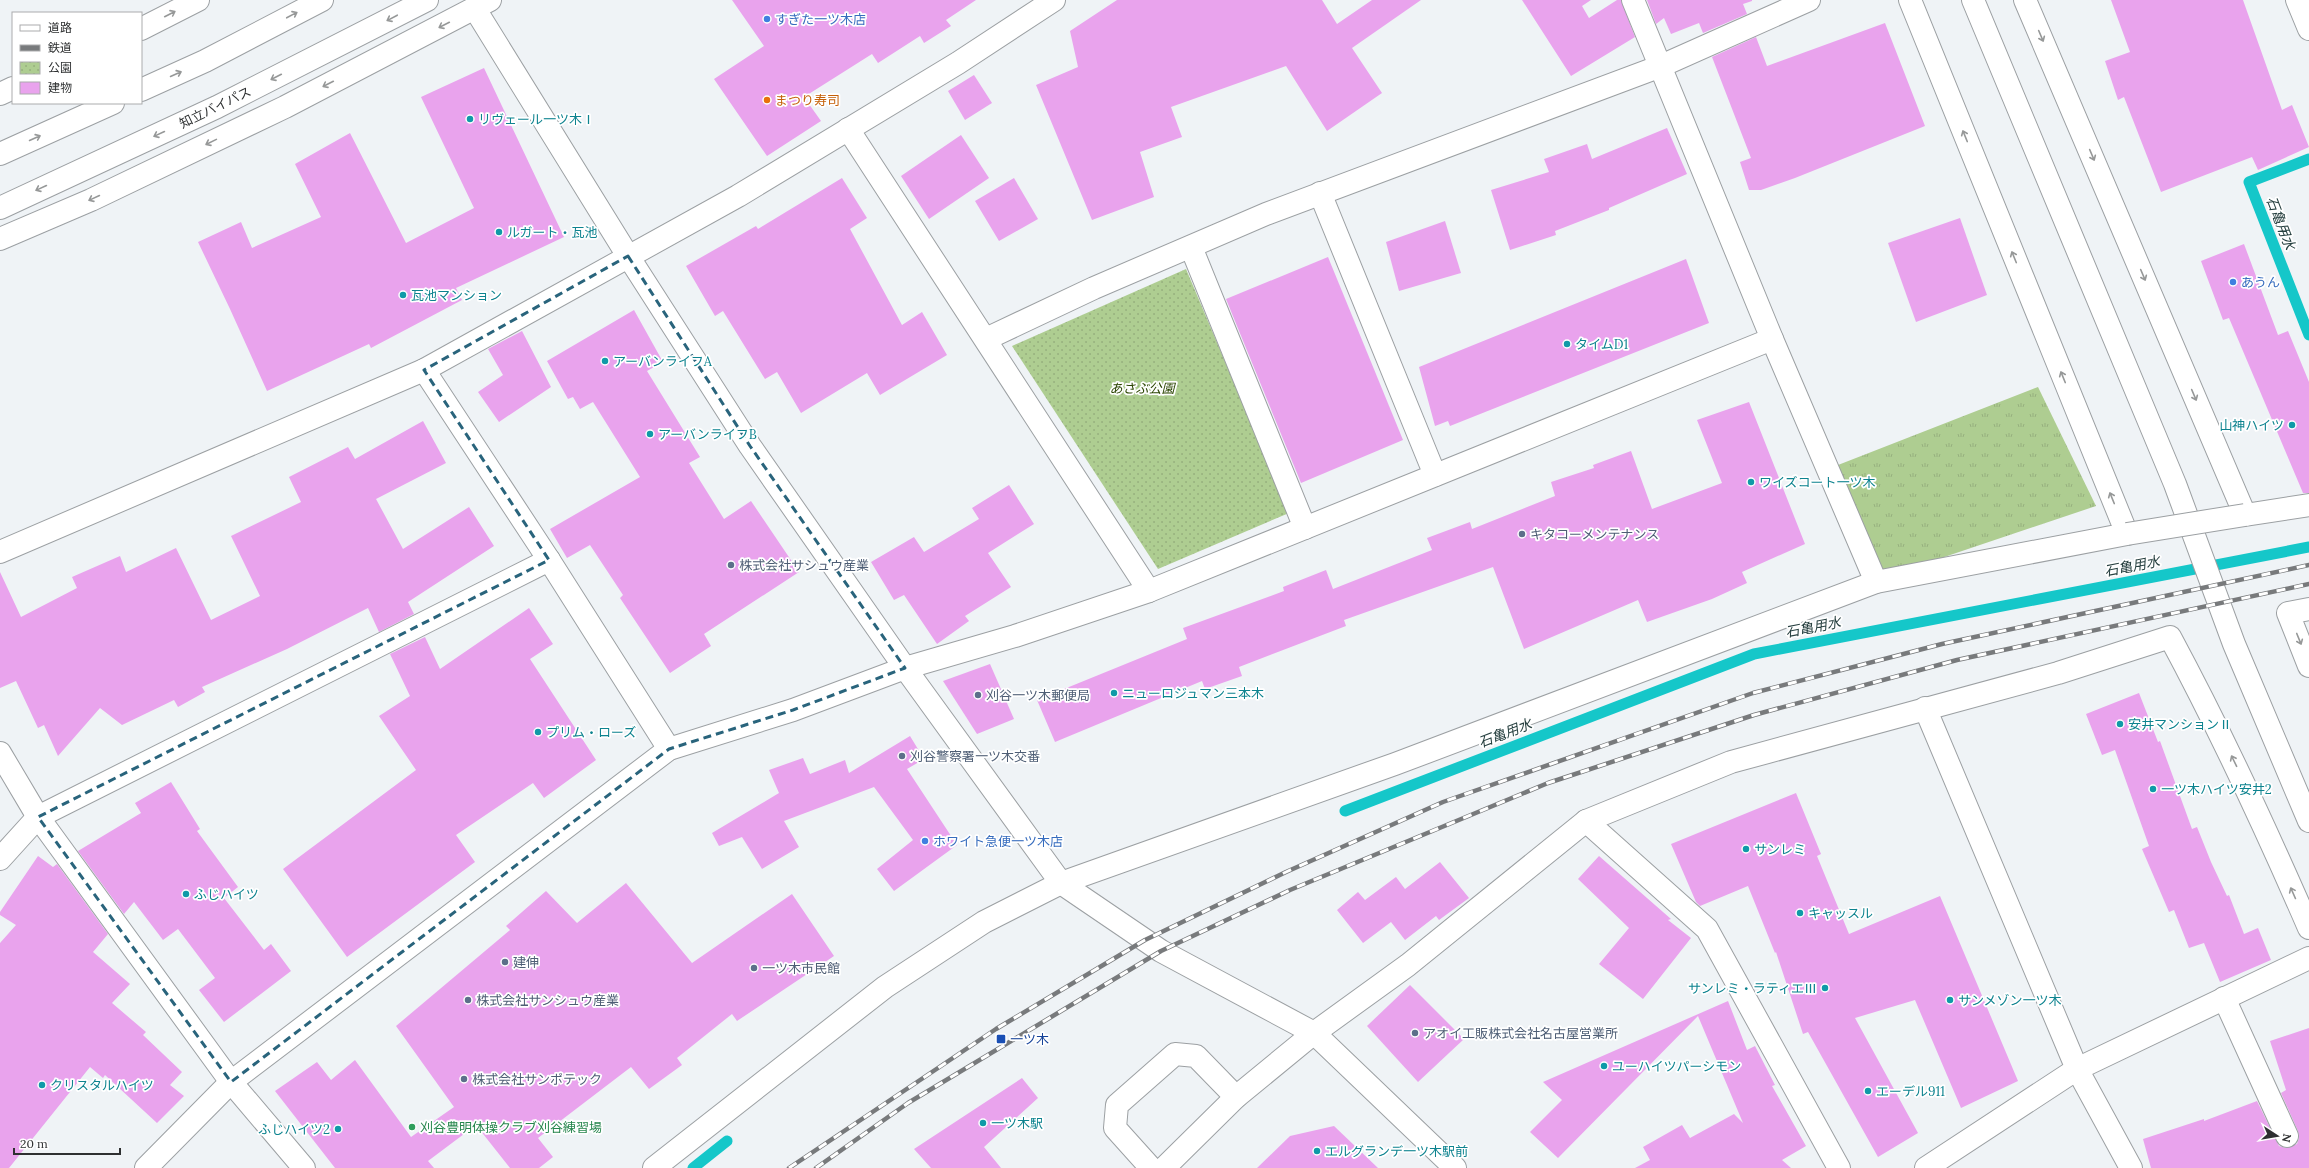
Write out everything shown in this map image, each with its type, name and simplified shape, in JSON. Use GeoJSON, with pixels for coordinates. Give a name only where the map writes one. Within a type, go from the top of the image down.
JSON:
{"type":"FeatureCollection","features":[{"type":"Feature","properties":{"kind":"main road"},"geometry":{"type":"LineString","coordinates":[[142,28],[198,0]]}},
{"type":"Feature","properties":{"kind":"main road"},"geometry":{"type":"LineString","coordinates":[[142,90],[205,61],[322,0]]}},
{"type":"Feature","properties":{"kind":"main road","name":"知立バイパス"},"geometry":{"type":"LineString","coordinates":[[0,208],[217,107],[427,0]]}},
{"type":"Feature","properties":{"kind":"main road"},"geometry":{"type":"LineString","coordinates":[[0,552],[424,370],[738,196],[848,128],[958,63],[1054,0]]}},
{"type":"Feature","properties":{"kind":"main road"},"geometry":{"type":"LineString","coordinates":[[1633,0],[1772,339],[1876,582]]}},
{"type":"Feature","properties":{"kind":"main road"},"geometry":{"type":"LineString","coordinates":[[986,339],[1094,288],[1320,193],[1661,66],[1809,0]]}},
{"type":"Feature","properties":{"kind":"main road"},"geometry":{"type":"LineString","coordinates":[[1910,0],[2126,534]]}},
{"type":"Feature","properties":{"kind":"main road"},"geometry":{"type":"LineString","coordinates":[[1973,0],[2175,484],[2234,644],[2309,821]]}},
{"type":"Feature","properties":{"kind":"main road"},"geometry":{"type":"LineString","coordinates":[[2025,0],[2245,515]]}},
{"type":"Feature","properties":{"kind":"main road"},"geometry":{"type":"LineString","coordinates":[[2297,0],[2309,29]]}},
{"type":"Feature","properties":{"kind":"main road"},"geometry":{"type":"LineString","coordinates":[[0,239],[91,200],[242,127],[483,5],[628,256],[750,446],[905,668],[1061,883],[1161,951],[1314,1033],[1455,1168]]}},
{"type":"Feature","properties":{"kind":"main road"},"geometry":{"type":"LineString","coordinates":[[0,94],[12,88]]}},
{"type":"Feature","properties":{"kind":"main road"},"geometry":{"type":"LineString","coordinates":[[0,154],[111,104]]}},
{"type":"Feature","properties":{"kind":"main road"},"geometry":{"type":"LineString","coordinates":[[848,128],[1149,591]]}},
{"type":"Feature","properties":{"kind":"main road"},"geometry":{"type":"LineString","coordinates":[[1320,193],[1435,475]]}},
{"type":"Feature","properties":{"kind":"main road"},"geometry":{"type":"LineString","coordinates":[[1191,247],[1305,528]]}},
{"type":"Feature","properties":{"kind":"main road"},"geometry":{"type":"LineString","coordinates":[[146,1168],[231,1082],[669,749],[793,710],[905,668],[1015,636],[1149,591],[1772,339]]}},
{"type":"Feature","properties":{"kind":"main road"},"geometry":{"type":"LineString","coordinates":[[424,370],[549,560],[669,749]]}},
{"type":"Feature","properties":{"kind":"main road"},"geometry":{"type":"LineString","coordinates":[[654,1168],[885,987],[984,922],[1061,883],[1395,764],[1876,582],[2126,534],[2309,505]]}},
{"type":"Feature","properties":{"kind":"main road"},"geometry":{"type":"LineString","coordinates":[[0,859],[38,817],[549,560]]}},
{"type":"Feature","properties":{"kind":"main road"},"geometry":{"type":"LineString","coordinates":[[2299,611],[2309,666]]}},
{"type":"Feature","properties":{"kind":"main road"},"geometry":{"type":"LineString","coordinates":[[1164,1168],[1236,1097],[1314,1033],[1408,965],[1586,821],[1731,762],[1926,708],[2058,674],[2170,637],[2212,715],[2255,804],[2309,928]]}},
{"type":"Feature","properties":{"kind":"main road"},"geometry":{"type":"LineString","coordinates":[[1926,708],[2077,1069],[2132,1168]]}},
{"type":"Feature","properties":{"kind":"main road"},"geometry":{"type":"LineString","coordinates":[[0,753],[38,817],[231,1082],[304,1168]]}},
{"type":"Feature","properties":{"kind":"main road"},"geometry":{"type":"LineString","coordinates":[[1586,821],[1707,929],[1839,1168]]}},
{"type":"Feature","properties":{"kind":"main road"},"geometry":{"type":"LineString","coordinates":[[1926,1168],[2077,1069],[2309,958]]}},
{"type":"Feature","properties":{"kind":"main road"},"geometry":{"type":"LineString","coordinates":[[2224,998],[2287,1136]]}},
{"type":"Feature","properties":{"kind":"main road"},"geometry":{"type":"LineString","coordinates":[[1151,1168],[1115,1128],[1117,1105],[1175,1054],[1196,1056],[1236,1097]]}},
{"type":"Feature","properties":{"kind":"highlighted area"},"geometry":{"type":"Polygon","coordinates":[[[628,256],[750,446],[905,668],[793,710],[669,749],[231,1082],[38,817],[549,560],[424,370],[628,256]]]}},
{"type":"Feature","properties":{"kind":"green space","name":"あさぶ公園"},"geometry":{"type":"Polygon","coordinates":[[[1186,269],[1289,513],[1158,569],[1012,346],[1186,269]]]}},
{"type":"Feature","properties":{"kind":"green space"},"geometry":{"type":"Polygon","coordinates":[[[2038,387],[2096,506],[1882,578],[1838,465],[2038,387]]]}},
{"type":"Feature","properties":{"kind":"building"},"geometry":{"type":"Polygon","coordinates":[[[732,0],[976,0],[946,20],[951,26],[924,43],[920,36],[878,63],[872,54],[804,97],[821,121],[767,156],[714,79],[764,46],[732,0]]]}},
{"type":"Feature","properties":{"kind":"building"},"geometry":{"type":"Polygon","coordinates":[[[1117,0],[1322,0],[1337,24],[1372,0],[1421,0],[1352,48],[1382,93],[1327,131],[1286,66],[1171,107],[1182,137],[1140,152],[1154,197],[1092,220],[1036,85],[1078,67],[1070,31],[1117,0]]]}},
{"type":"Feature","properties":{"kind":"building"},"geometry":{"type":"Polygon","coordinates":[[[1522,0],[1591,0],[1582,6],[1589,18],[1617,0],[1621,0],[1635,37],[1571,76],[1522,0]]]}},
{"type":"Feature","properties":{"kind":"building"},"geometry":{"type":"Polygon","coordinates":[[[1647,0],[1752,1],[1743,4],[1747,14],[1703,33],[1699,23],[1671,34],[1664,18],[1656,24],[1647,0]]]}},
{"type":"Feature","properties":{"kind":"building"},"geometry":{"type":"Polygon","coordinates":[[[2111,0],[2243,0],[2282,110],[2292,105],[2309,147],[2258,170],[2252,157],[2161,192],[2124,97],[2118,100],[2105,61],[2130,52],[2111,0]]]}},
{"type":"Feature","properties":{"kind":"building"},"geometry":{"type":"Polygon","coordinates":[[[1885,23],[1925,126],[1795,178],[1761,190],[1749,190],[1740,162],[1751,158],[1712,57],[1756,37],[1767,66],[1885,23]]]}},
{"type":"Feature","properties":{"kind":"building"},"geometry":{"type":"Polygon","coordinates":[[[484,68],[564,237],[456,288],[462,300],[371,348],[369,344],[267,391],[198,242],[241,222],[252,248],[321,217],[295,164],[350,133],[406,243],[474,208],[421,97],[484,68]]]}},
{"type":"Feature","properties":{"kind":"building"},"geometry":{"type":"Polygon","coordinates":[[[974,75],[992,103],[965,120],[948,91],[974,75]]]}},
{"type":"Feature","properties":{"kind":"building"},"geometry":{"type":"Polygon","coordinates":[[[1667,128],[1687,174],[1609,208],[1609,210],[1555,231],[1556,235],[1510,250],[1491,190],[1549,172],[1544,159],[1587,144],[1592,159],[1667,128]]]}},
{"type":"Feature","properties":{"kind":"building"},"geometry":{"type":"Polygon","coordinates":[[[961,135],[989,178],[929,219],[901,176],[961,135]]]}},
{"type":"Feature","properties":{"kind":"building"},"geometry":{"type":"Polygon","coordinates":[[[842,178],[867,218],[850,229],[902,325],[922,312],[947,355],[880,395],[867,373],[801,413],[777,372],[765,379],[723,311],[715,316],[686,266],[756,226],[758,229],[842,178]]]}},
{"type":"Feature","properties":{"kind":"building"},"geometry":{"type":"Polygon","coordinates":[[[1014,178],[1038,219],[999,241],[975,201],[1014,178]]]}},
{"type":"Feature","properties":{"kind":"building"},"geometry":{"type":"Polygon","coordinates":[[[1960,218],[1987,295],[1916,322],[1888,243],[1960,218]]]}},
{"type":"Feature","properties":{"kind":"building"},"geometry":{"type":"Polygon","coordinates":[[[1445,221],[1461,273],[1399,291],[1386,242],[1445,221]]]}},
{"type":"Feature","properties":{"kind":"building"},"geometry":{"type":"Polygon","coordinates":[[[2244,244],[2278,335],[2288,331],[2309,382],[2309,493],[2303,493],[2229,318],[2223,320],[2201,261],[2244,244]]]}},
{"type":"Feature","properties":{"kind":"building"},"geometry":{"type":"Polygon","coordinates":[[[1328,257],[1403,440],[1301,483],[1226,299],[1328,257]]]}},
{"type":"Feature","properties":{"kind":"building","name":"タイムD1"},"geometry":{"type":"Polygon","coordinates":[[[1686,259],[1709,323],[1450,426],[1448,421],[1435,426],[1419,367],[1686,259]]]}},
{"type":"Feature","properties":{"kind":"building"},"geometry":{"type":"Polygon","coordinates":[[[634,310],[663,362],[647,371],[700,457],[689,463],[724,519],[751,501],[799,572],[704,634],[711,646],[670,673],[620,598],[623,595],[590,545],[567,558],[550,529],[640,477],[593,402],[580,409],[573,397],[568,399],[547,361],[634,310]]]}},
{"type":"Feature","properties":{"kind":"building"},"geometry":{"type":"Polygon","coordinates":[[[522,331],[551,387],[499,422],[478,392],[503,375],[488,349],[522,331]]]}},
{"type":"Feature","properties":{"kind":"building"},"geometry":{"type":"Polygon","coordinates":[[[1749,402],[1805,544],[1742,572],[1747,583],[1712,599],[1647,622],[1638,600],[1524,649],[1493,567],[1344,620],[1346,626],[1239,667],[1242,676],[1205,689],[1202,681],[1055,742],[1037,700],[1187,639],[1183,628],[1284,591],[1283,587],[1326,570],[1333,589],[1432,550],[1427,538],[1470,522],[1472,529],[1555,496],[1551,482],[1594,468],[1593,465],[1631,451],[1652,509],[1722,483],[1697,420],[1749,402]]]}},
{"type":"Feature","properties":{"kind":"building"},"geometry":{"type":"Polygon","coordinates":[[[423,421],[446,463],[376,499],[403,549],[469,507],[494,546],[408,602],[414,614],[379,632],[368,608],[287,649],[202,687],[205,692],[178,707],[174,700],[122,725],[100,708],[58,756],[44,725],[38,728],[16,681],[0,688],[0,572],[21,617],[77,588],[72,577],[120,556],[126,572],[176,548],[211,620],[260,596],[231,536],[301,502],[289,477],[348,447],[355,459],[423,421]]]}},
{"type":"Feature","properties":{"kind":"building"},"geometry":{"type":"Polygon","coordinates":[[[1009,485],[1034,524],[988,553],[1011,587],[965,616],[969,621],[937,644],[904,595],[894,600],[871,562],[914,537],[924,552],[979,519],[972,508],[1009,485]]]}},
{"type":"Feature","properties":{"kind":"building"},"geometry":{"type":"Polygon","coordinates":[[[529,608],[553,644],[530,659],[596,760],[544,798],[533,783],[456,835],[475,862],[347,957],[283,869],[416,770],[379,716],[410,696],[390,654],[425,637],[440,669],[529,608]]]}},
{"type":"Feature","properties":{"kind":"building"},"geometry":{"type":"Polygon","coordinates":[[[990,664],[1014,719],[977,734],[943,681],[990,664]]]}},
{"type":"Feature","properties":{"kind":"building"},"geometry":{"type":"Polygon","coordinates":[[[2139,693],[2158,742],[2160,741],[2192,829],[2197,827],[2227,896],[2229,895],[2244,934],[2258,928],[2271,960],[2220,982],[2204,943],[2189,948],[2174,910],[2169,912],[2142,849],[2149,846],[2115,750],[2102,755],[2086,714],[2139,693]]]}},
{"type":"Feature","properties":{"kind":"building"},"geometry":{"type":"Polygon","coordinates":[[[910,736],[924,759],[907,769],[957,845],[894,891],[877,869],[913,840],[874,787],[784,821],[799,847],[762,869],[742,837],[719,846],[712,833],[779,793],[769,770],[803,758],[810,774],[845,760],[849,773],[910,736]]]}},
{"type":"Feature","properties":{"kind":"building"},"geometry":{"type":"Polygon","coordinates":[[[171,782],[200,829],[197,831],[238,887],[224,898],[264,950],[271,944],[291,971],[224,1022],[199,990],[215,978],[178,929],[163,940],[134,902],[124,914],[78,851],[141,813],[135,803],[171,782]]]}},
{"type":"Feature","properties":{"kind":"building"},"geometry":{"type":"Polygon","coordinates":[[[1796,793],[1821,854],[1817,856],[1849,934],[1940,896],[2018,1081],[1961,1108],[1915,1000],[1855,1018],[1918,1133],[1878,1157],[1808,1032],[1803,1034],[1776,952],[1775,953],[1748,886],[1700,906],[1696,902],[1671,844],[1796,793]]]}},
{"type":"Feature","properties":{"kind":"building"},"geometry":{"type":"Polygon","coordinates":[[[38,856],[53,867],[57,864],[108,934],[93,952],[130,984],[112,1003],[146,1032],[143,1035],[182,1072],[170,1085],[184,1096],[157,1123],[105,1075],[103,1078],[90,1067],[9,1168],[0,1168],[0,943],[16,925],[0,915],[0,912],[38,856]]]}},
{"type":"Feature","properties":{"kind":"building"},"geometry":{"type":"Polygon","coordinates":[[[1599,856],[1671,919],[1668,920],[1691,938],[1643,999],[1599,964],[1629,928],[1578,879],[1599,856]]]}},
{"type":"Feature","properties":{"kind":"building"},"geometry":{"type":"Polygon","coordinates":[[[1440,862],[1469,898],[1439,920],[1436,916],[1405,940],[1391,922],[1363,943],[1337,910],[1358,892],[1365,900],[1396,877],[1405,889],[1440,862]]]}},
{"type":"Feature","properties":{"kind":"building"},"geometry":{"type":"Polygon","coordinates":[[[626,883],[692,963],[792,894],[834,956],[737,1021],[732,1014],[677,1058],[682,1065],[649,1089],[631,1067],[538,1138],[553,1157],[539,1168],[510,1168],[476,1125],[428,1161],[434,1168],[335,1168],[275,1091],[317,1062],[331,1080],[355,1060],[411,1137],[454,1107],[396,1026],[510,930],[506,926],[546,891],[577,923],[626,883]]]}},
{"type":"Feature","properties":{"kind":"building","name":"アオイ工販株式会社名古屋営業所"},"geometry":{"type":"Polygon","coordinates":[[[1410,985],[1464,1039],[1418,1082],[1367,1026],[1410,985]]]}},
{"type":"Feature","properties":{"kind":"building"},"geometry":{"type":"Polygon","coordinates":[[[1728,1001],[1747,1050],[1755,1046],[1775,1085],[1772,1086],[1806,1146],[1782,1160],[1791,1168],[1635,1168],[1650,1160],[1643,1147],[1682,1125],[1690,1138],[1734,1114],[1743,1123],[1698,1016],[1558,1158],[1530,1132],[1562,1100],[1543,1082],[1728,1001]]]}},
{"type":"Feature","properties":{"kind":"building"},"geometry":{"type":"Polygon","coordinates":[[[2309,1028],[2309,1168],[2151,1168],[2143,1139],[2204,1119],[2204,1121],[2257,1101],[2279,1146],[2286,1148],[2297,1144],[2299,1138],[2298,1131],[2281,1093],[2286,1090],[2270,1041],[2309,1028]]]}},
{"type":"Feature","properties":{"kind":"building","name":"一ツ木駅"},"geometry":{"type":"Polygon","coordinates":[[[1022,1078],[1038,1098],[984,1147],[1001,1168],[931,1168],[914,1149],[1022,1078]]]}},
{"type":"Feature","properties":{"kind":"building","name":"エルグランデ一ツ木駅前"},"geometry":{"type":"Polygon","coordinates":[[[1334,1126],[1378,1168],[1257,1168],[1290,1136],[1334,1126]]]}},
{"type":"Feature","properties":{"kind":"waterway","name":"石亀用水"},"geometry":{"type":"LineString","coordinates":[[2309,159],[2249,182],[2309,335]]}},
{"type":"Feature","properties":{"kind":"waterway","name":"石亀用水"},"geometry":{"type":"LineString","coordinates":[[1345,811],[1754,654],[2309,547]]}},
{"type":"Feature","properties":{"kind":"waterway","name":"石亀用水"},"geometry":{"type":"LineString","coordinates":[[693,1168],[727,1141]]}},
{"type":"Feature","properties":{"kind":"railway"},"geometry":{"type":"LineString","coordinates":[[789,1168],[996,1029],[1145,940],[1286,872],[1443,802],[1753,693],[1942,644],[2309,565]]}},
{"type":"Feature","properties":{"kind":"railway"},"geometry":{"type":"LineString","coordinates":[[816,1168],[908,1103],[1161,951],[1290,890],[1548,783],[1754,715],[1957,660],[2309,584]]}},
{"type":"Feature","properties":{"kind":"place","name":"すぎた一ツ木店"},"geometry":{"type":"Point","coordinates":[767,19]}},
{"type":"Feature","properties":{"kind":"place","name":"まつり寿司"},"geometry":{"type":"Point","coordinates":[767,100]}},
{"type":"Feature","properties":{"kind":"place","name":"リヴェール一ツ木Ⅰ"},"geometry":{"type":"Point","coordinates":[470,119]}},
{"type":"Feature","properties":{"kind":"place","name":"ルガート・瓦池"},"geometry":{"type":"Point","coordinates":[499,232]}},
{"type":"Feature","properties":{"kind":"place","name":"あうん"},"geometry":{"type":"Point","coordinates":[2233,282]}},
{"type":"Feature","properties":{"kind":"place","name":"瓦池マンション"},"geometry":{"type":"Point","coordinates":[403,295]}},
{"type":"Feature","properties":{"kind":"place","name":"タイムD1"},"geometry":{"type":"Point","coordinates":[1567,344]}},
{"type":"Feature","properties":{"kind":"place","name":"アーバンライフA"},"geometry":{"type":"Point","coordinates":[605,361]}},
{"type":"Feature","properties":{"kind":"place","name":"山神ハイツ"},"geometry":{"type":"Point","coordinates":[2292,425]}},
{"type":"Feature","properties":{"kind":"place","name":"アーバンライフB"},"geometry":{"type":"Point","coordinates":[650,434]}},
{"type":"Feature","properties":{"kind":"place","name":"ワイズコート一ツ木"},"geometry":{"type":"Point","coordinates":[1751,482]}},
{"type":"Feature","properties":{"kind":"place","name":"キタコーメンテナンス"},"geometry":{"type":"Point","coordinates":[1522,534]}},
{"type":"Feature","properties":{"kind":"place","name":"株式会社サシュウ産業"},"geometry":{"type":"Point","coordinates":[731,565]}},
{"type":"Feature","properties":{"kind":"place","name":"ニューロジュマン三本木"},"geometry":{"type":"Point","coordinates":[1114,693]}},
{"type":"Feature","properties":{"kind":"place","name":"刈谷一ツ木郵便局"},"geometry":{"type":"Point","coordinates":[978,695]}},
{"type":"Feature","properties":{"kind":"place","name":"安井マンションⅡ"},"geometry":{"type":"Point","coordinates":[2120,724]}},
{"type":"Feature","properties":{"kind":"place","name":"プリム・ローズ"},"geometry":{"type":"Point","coordinates":[538,732]}},
{"type":"Feature","properties":{"kind":"place","name":"刈谷警察署一ツ木交番"},"geometry":{"type":"Point","coordinates":[902,756]}},
{"type":"Feature","properties":{"kind":"place","name":"一ツ木ハイツ安井2"},"geometry":{"type":"Point","coordinates":[2153,789]}},
{"type":"Feature","properties":{"kind":"place","name":"ホワイト急便一ツ木店"},"geometry":{"type":"Point","coordinates":[925,841]}},
{"type":"Feature","properties":{"kind":"place","name":"サンレミ"},"geometry":{"type":"Point","coordinates":[1746,849]}},
{"type":"Feature","properties":{"kind":"place","name":"ふじハイツ"},"geometry":{"type":"Point","coordinates":[186,894]}},
{"type":"Feature","properties":{"kind":"place","name":"キャッスル"},"geometry":{"type":"Point","coordinates":[1800,913]}},
{"type":"Feature","properties":{"kind":"place","name":"建伸"},"geometry":{"type":"Point","coordinates":[505,962]}},
{"type":"Feature","properties":{"kind":"place","name":"一ツ木市民館"},"geometry":{"type":"Point","coordinates":[754,968]}},
{"type":"Feature","properties":{"kind":"place","name":"サンレミ・ラティエⅢ"},"geometry":{"type":"Point","coordinates":[1825,988]}},
{"type":"Feature","properties":{"kind":"place","name":"株式会社サンシュウ産業"},"geometry":{"type":"Point","coordinates":[468,1000]}},
{"type":"Feature","properties":{"kind":"place","name":"サンメゾン一ツ木"},"geometry":{"type":"Point","coordinates":[1950,1000]}},
{"type":"Feature","properties":{"kind":"place","name":"アオイ工販株式会社名古屋営業所"},"geometry":{"type":"Point","coordinates":[1415,1033]}},
{"type":"Feature","properties":{"kind":"place","name":"一ツ木"},"geometry":{"type":"Point","coordinates":[1001,1039]}},
{"type":"Feature","properties":{"kind":"place","name":"ユーハイツパーシモン"},"geometry":{"type":"Point","coordinates":[1604,1066]}},
{"type":"Feature","properties":{"kind":"place","name":"株式会社サンポテック"},"geometry":{"type":"Point","coordinates":[464,1079]}},
{"type":"Feature","properties":{"kind":"place","name":"クリスタルハイツ"},"geometry":{"type":"Point","coordinates":[42,1085]}},
{"type":"Feature","properties":{"kind":"place","name":"エーデル911"},"geometry":{"type":"Point","coordinates":[1868,1091]}},
{"type":"Feature","properties":{"kind":"place","name":"一ツ木駅"},"geometry":{"type":"Point","coordinates":[983,1123]}},
{"type":"Feature","properties":{"kind":"place","name":"刈谷豊明体操クラブ刈谷練習場"},"geometry":{"type":"Point","coordinates":[412,1127]}},
{"type":"Feature","properties":{"kind":"place","name":"ふじハイツ2"},"geometry":{"type":"Point","coordinates":[338,1129]}},
{"type":"Feature","properties":{"kind":"place","name":"エルグランデ一ツ木駅前"},"geometry":{"type":"Point","coordinates":[1317,1151]}}]}
